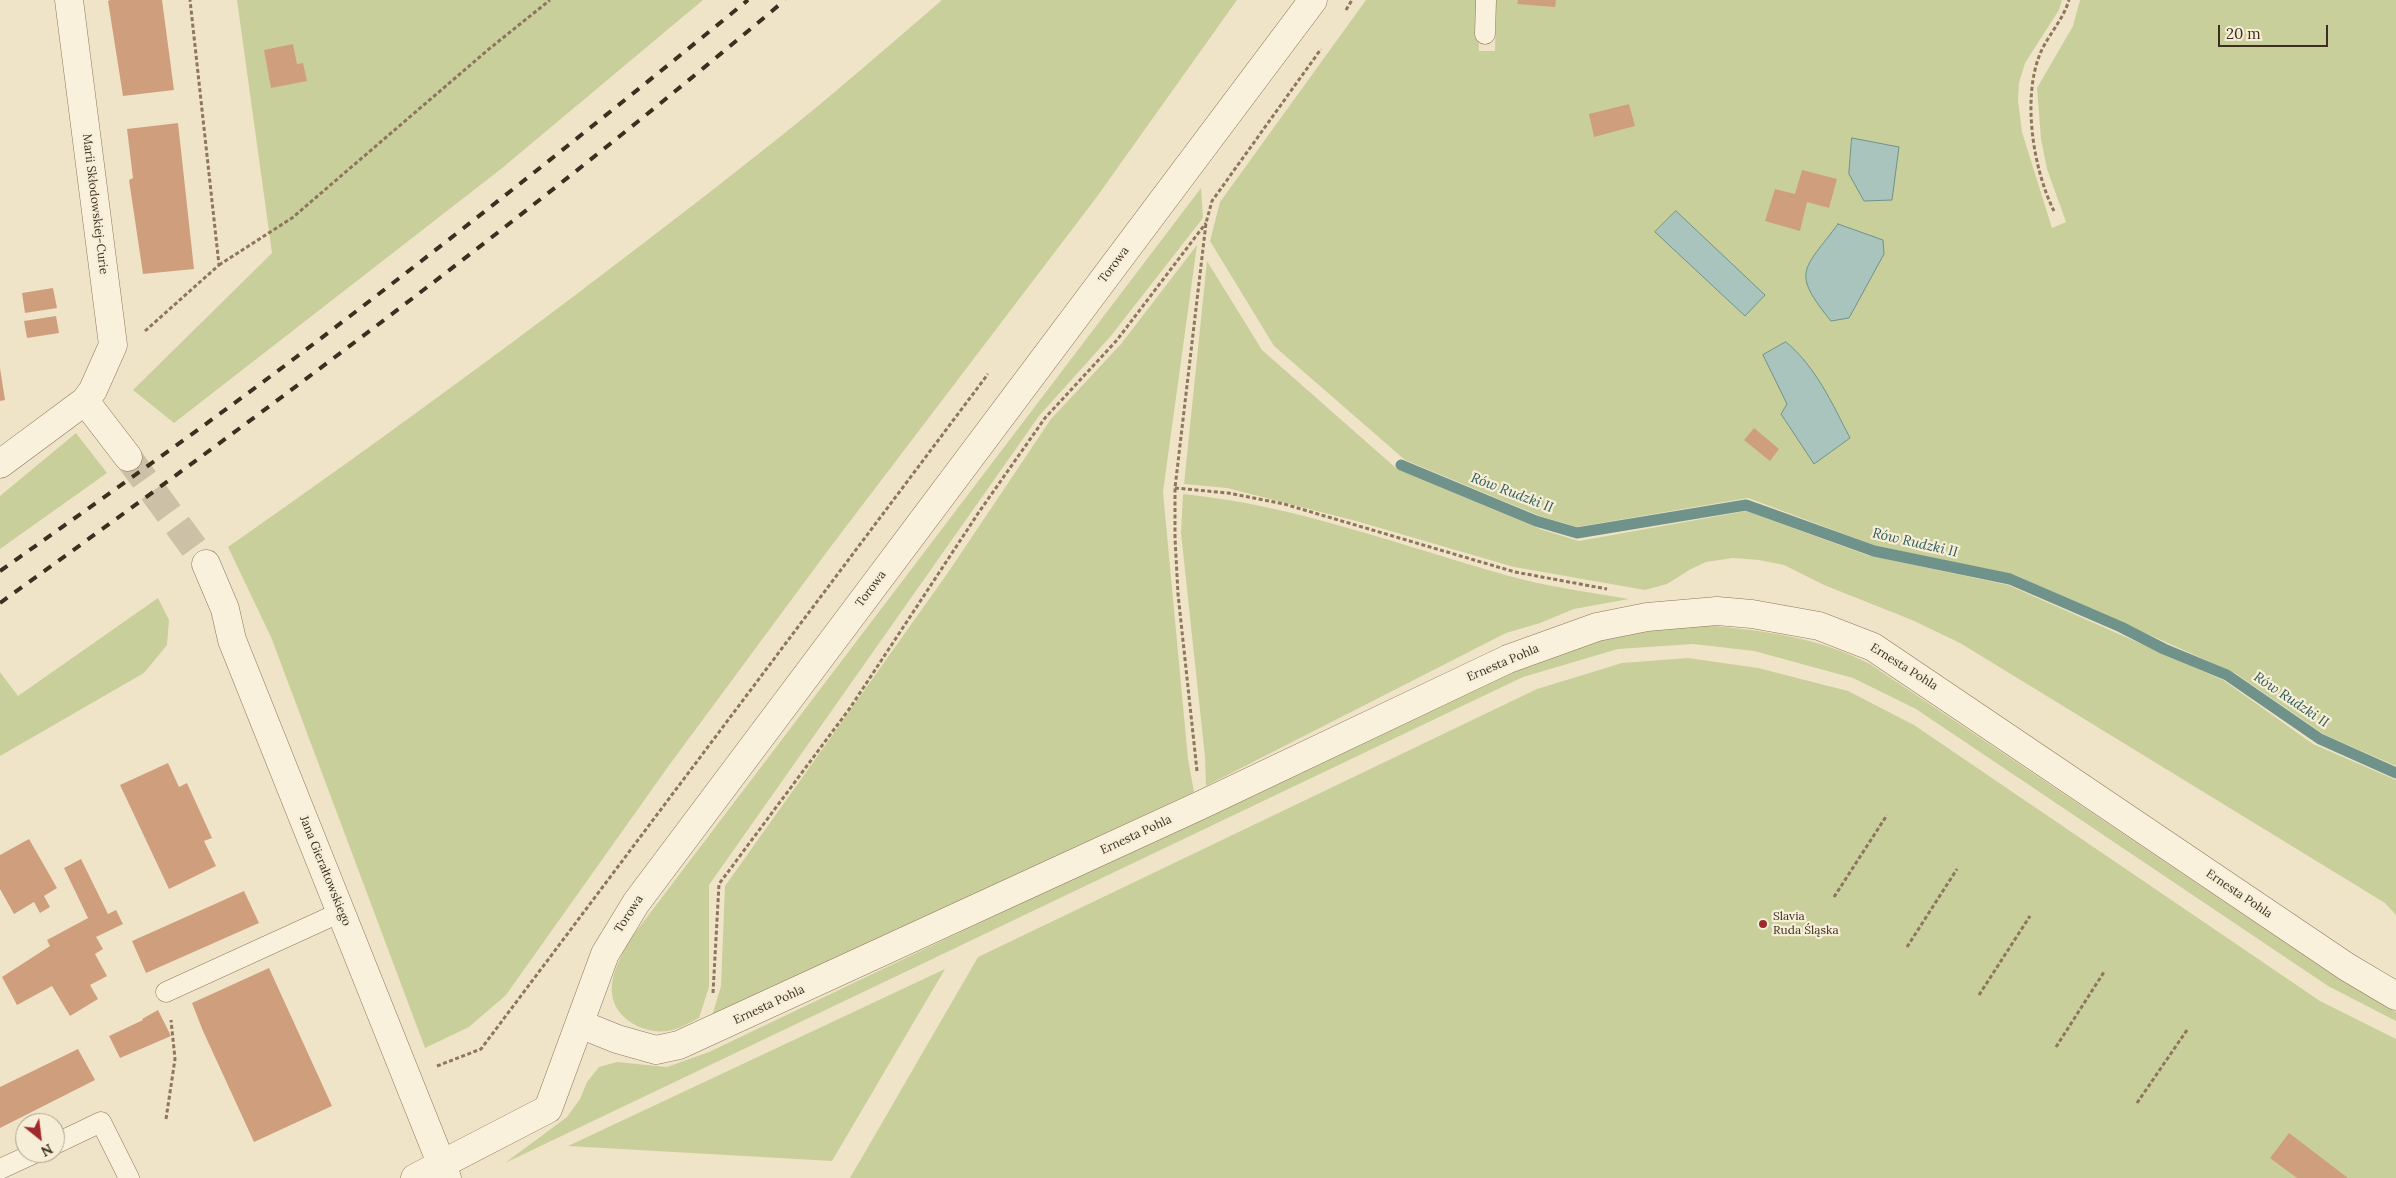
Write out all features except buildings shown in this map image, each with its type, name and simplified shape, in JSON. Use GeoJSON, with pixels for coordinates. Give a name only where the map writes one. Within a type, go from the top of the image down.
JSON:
{"type":"FeatureCollection","features":[{"type":"Feature","properties":{"kind":"street","name":"Marii Skłodowskiej-Curie"},"geometry":{"type":"LineString","coordinates":[[69,0],[113,345]]}},
{"type":"Feature","properties":{"kind":"street","name":"Torowa"},"geometry":{"type":"LineString","coordinates":[[415,1178],[445,1172],[548,1109],[605,954],[636,903],[1313,0]]}},
{"type":"Feature","properties":{"kind":"street"},"geometry":{"type":"LineString","coordinates":[[0,464],[84,401],[93,390],[113,345]]}},
{"type":"Feature","properties":{"kind":"street"},"geometry":{"type":"LineString","coordinates":[[84,401],[128,457]]}},
{"type":"Feature","properties":{"kind":"street","name":"Jana Gierałtowskiego"},"geometry":{"type":"LineString","coordinates":[[206,564],[224,609],[232,640],[445,1172]]}},
{"type":"Feature","properties":{"kind":"street","name":"Ernesta Pohla"},"geometry":{"type":"LineString","coordinates":[[580,1024],[617,1040],[656,1050],[679,1045],[703,1036],[1201,805],[1508,659],[1597,627],[1647,617],[1717,611],[1819,626],[1874,647],[2347,967],[2396,996]]}},
{"type":"Feature","properties":{"kind":"lane"},"geometry":{"type":"LineString","coordinates":[[1485,34],[1486,0]]}},
{"type":"Feature","properties":{"kind":"lane"},"geometry":{"type":"LineString","coordinates":[[166,992],[341,912]]}},
{"type":"Feature","properties":{"kind":"lane"},"geometry":{"type":"LineString","coordinates":[[65,1139],[101,1122],[129,1178]]}},
{"type":"Feature","properties":{"kind":"lane"},"geometry":{"type":"LineString","coordinates":[[0,1170],[15,1163]]}},
{"type":"Feature","properties":{"kind":"path"},"geometry":{"type":"LineString","coordinates":[[190,0],[219,265]]}},
{"type":"Feature","properties":{"kind":"path"},"geometry":{"type":"LineString","coordinates":[[113,345],[139,336],[219,265],[292,218],[489,49],[550,0]]}},
{"type":"Feature","properties":{"kind":"path"},"geometry":{"type":"LineString","coordinates":[[1342,16],[1352,0]]}},
{"type":"Feature","properties":{"kind":"path"},"geometry":{"type":"LineString","coordinates":[[2054,211],[2043,181],[2034,141],[2030,89],[2040,53],[2056,28],[2068,0]]}},
{"type":"Feature","properties":{"kind":"path"},"geometry":{"type":"LineString","coordinates":[[1201,805],[1178,594],[1175,488],[1206,223],[1212,201],[1321,48]]}},
{"type":"Feature","properties":{"kind":"path"},"geometry":{"type":"LineString","coordinates":[[703,1036],[714,988],[719,884],[850,708],[979,512],[1045,418],[1117,340],[1206,223]]}},
{"type":"Feature","properties":{"kind":"path"},"geometry":{"type":"LineString","coordinates":[[435,1066],[481,1049],[990,371]]}},
{"type":"Feature","properties":{"kind":"path"},"geometry":{"type":"LineString","coordinates":[[1175,488],[1228,493],[1284,504],[1514,572],[1609,590]]}},
{"type":"Feature","properties":{"kind":"path"},"geometry":{"type":"LineString","coordinates":[[1834,897],[1887,816]]}},
{"type":"Feature","properties":{"kind":"path"},"geometry":{"type":"LineString","coordinates":[[1907,947],[1957,869]]}},
{"type":"Feature","properties":{"kind":"path"},"geometry":{"type":"LineString","coordinates":[[1979,995],[2030,916]]}},
{"type":"Feature","properties":{"kind":"path"},"geometry":{"type":"LineString","coordinates":[[2056,1047],[2104,972]]}},
{"type":"Feature","properties":{"kind":"path"},"geometry":{"type":"LineString","coordinates":[[166,992],[175,1059],[166,1119]]}},
{"type":"Feature","properties":{"kind":"path"},"geometry":{"type":"LineString","coordinates":[[2137,1103],[2187,1030]]}},
{"type":"Feature","properties":{"kind":"green space"},"geometry":{"type":"Polygon","coordinates":[[[237,0],[703,0],[501,169],[174,423],[133,390],[272,253],[237,0]]]}},
{"type":"Feature","properties":{"kind":"green space"},"geometry":{"type":"Polygon","coordinates":[[[942,0],[1237,0],[1096,198],[829,549],[670,764],[506,995],[469,1027],[425,1048],[271,637],[228,547],[436,398],[709,193],[860,71],[942,0]]]}},
{"type":"Feature","properties":{"kind":"green space"},"geometry":{"type":"Polygon","coordinates":[[[1366,0],[1478,0],[1479,51],[1495,51],[1496,0],[2062,0],[2059,10],[2025,63],[2019,83],[2018,100],[2022,132],[2052,228],[2066,222],[2047,169],[2041,139],[2037,88],[2073,26],[2080,0],[2396,0],[2396,766],[2325,735],[2235,673],[2015,575],[1876,546],[1748,498],[1577,527],[1540,516],[1405,460],[1274,346],[1210,241],[1220,202],[1366,0]]]}},
{"type":"Feature","properties":{"kind":"green space"},"geometry":{"type":"Polygon","coordinates":[[[1201,188],[1203,218],[1110,337],[1039,416],[709,885],[709,987],[699,1018],[679,1028],[667,1031],[649,1030],[632,1023],[618,1010],[612,993],[614,973],[628,942],[1201,188]]]}},
{"type":"Feature","properties":{"kind":"green space"},"geometry":{"type":"Polygon","coordinates":[[[1197,245],[1163,492],[1188,759],[1194,792],[712,1016],[721,986],[725,886],[947,574],[1051,419],[1121,344],[1197,245]]]}},
{"type":"Feature","properties":{"kind":"green space"},"geometry":{"type":"Polygon","coordinates":[[[1207,261],[1262,350],[1397,469],[1543,530],[1579,541],[1746,511],[1867,555],[2008,585],[2223,680],[2313,744],[2396,780],[2396,915],[2385,903],[1960,643],[1912,620],[1824,585],[1784,565],[1759,560],[1733,558],[1706,562],[1667,584],[1645,590],[1514,567],[1356,521],[1227,488],[1184,484],[1207,261]]]}},
{"type":"Feature","properties":{"kind":"green space"},"geometry":{"type":"Polygon","coordinates":[[[76,433],[107,473],[0,549],[0,496],[76,433]]]}},
{"type":"Feature","properties":{"kind":"green space"},"geometry":{"type":"Polygon","coordinates":[[[1183,494],[1225,499],[1266,507],[1348,528],[1524,580],[1629,599],[1574,609],[1540,623],[1506,633],[1206,786],[1205,757],[1181,533],[1183,494]]]}},
{"type":"Feature","properties":{"kind":"green space"},"geometry":{"type":"Polygon","coordinates":[[[158,598],[169,620],[167,645],[144,673],[0,756],[0,672],[18,696],[158,598]]]}},
{"type":"Feature","properties":{"kind":"green space"},"geometry":{"type":"Polygon","coordinates":[[[1703,625],[1789,636],[1830,647],[1870,664],[2335,976],[2396,1012],[2396,1021],[2328,986],[1916,709],[1853,678],[1754,651],[1693,644],[1618,649],[1523,677],[505,1163],[567,1117],[580,1099],[587,1082],[599,1067],[617,1062],[667,1067],[709,1052],[1515,667],[1622,633],[1703,625]]]}},
{"type":"Feature","properties":{"kind":"green space","name":"Slavia Ruda Śląska"},"geometry":{"type":"Polygon","coordinates":[[[1688,658],[1758,668],[1848,691],[1914,725],[2320,1001],[2396,1039],[2396,1178],[850,1178],[978,957],[1537,689],[1622,663],[1688,658]]]}},
{"type":"Feature","properties":{"kind":"green space"},"geometry":{"type":"Polygon","coordinates":[[[945,969],[832,1161],[568,1146],[945,969]]]}},
{"type":"Feature","properties":{"kind":"water"},"geometry":{"type":"Polygon","coordinates":[[[1852,138],[1899,147],[1892,200],[1864,201],[1849,174],[1852,138]]]}},
{"type":"Feature","properties":{"kind":"water"},"geometry":{"type":"Polygon","coordinates":[[[1676,211],[1765,295],[1745,316],[1655,232],[1676,211]]]}},
{"type":"Feature","properties":{"kind":"water"},"geometry":{"type":"Polygon","coordinates":[[[1838,224],[1883,240],[1884,254],[1849,318],[1831,321],[1810,291],[1806,280],[1806,271],[1810,262],[1838,224]]]}},
{"type":"Feature","properties":{"kind":"water"},"geometry":{"type":"Polygon","coordinates":[[[1786,342],[1815,374],[1850,438],[1814,464],[1781,414],[1787,404],[1763,355],[1786,342]]]}},
{"type":"Feature","properties":{"kind":"waterway","name":"Rów Rudzki II"},"geometry":{"type":"LineString","coordinates":[[1401,465],[1536,521],[1577,533],[1746,505],[1874,551],[2010,579],[2121,627],[2164,649],[2227,675],[2320,739],[2396,773]]}},
{"type":"Feature","properties":{"kind":"tunnel"},"geometry":{"type":"LineString","coordinates":[[128,457],[206,564]]}},
{"type":"Feature","properties":{"kind":"railway"},"geometry":{"type":"LineString","coordinates":[[0,571],[295,358],[523,181],[748,0]]}},
{"type":"Feature","properties":{"kind":"railway"},"geometry":{"type":"LineString","coordinates":[[0,603],[300,384],[497,234],[785,0]]}},
{"type":"Feature","properties":{"kind":"place","name":"Slavia Ruda Śląska"},"geometry":{"type":"Point","coordinates":[1763,924]}}]}
